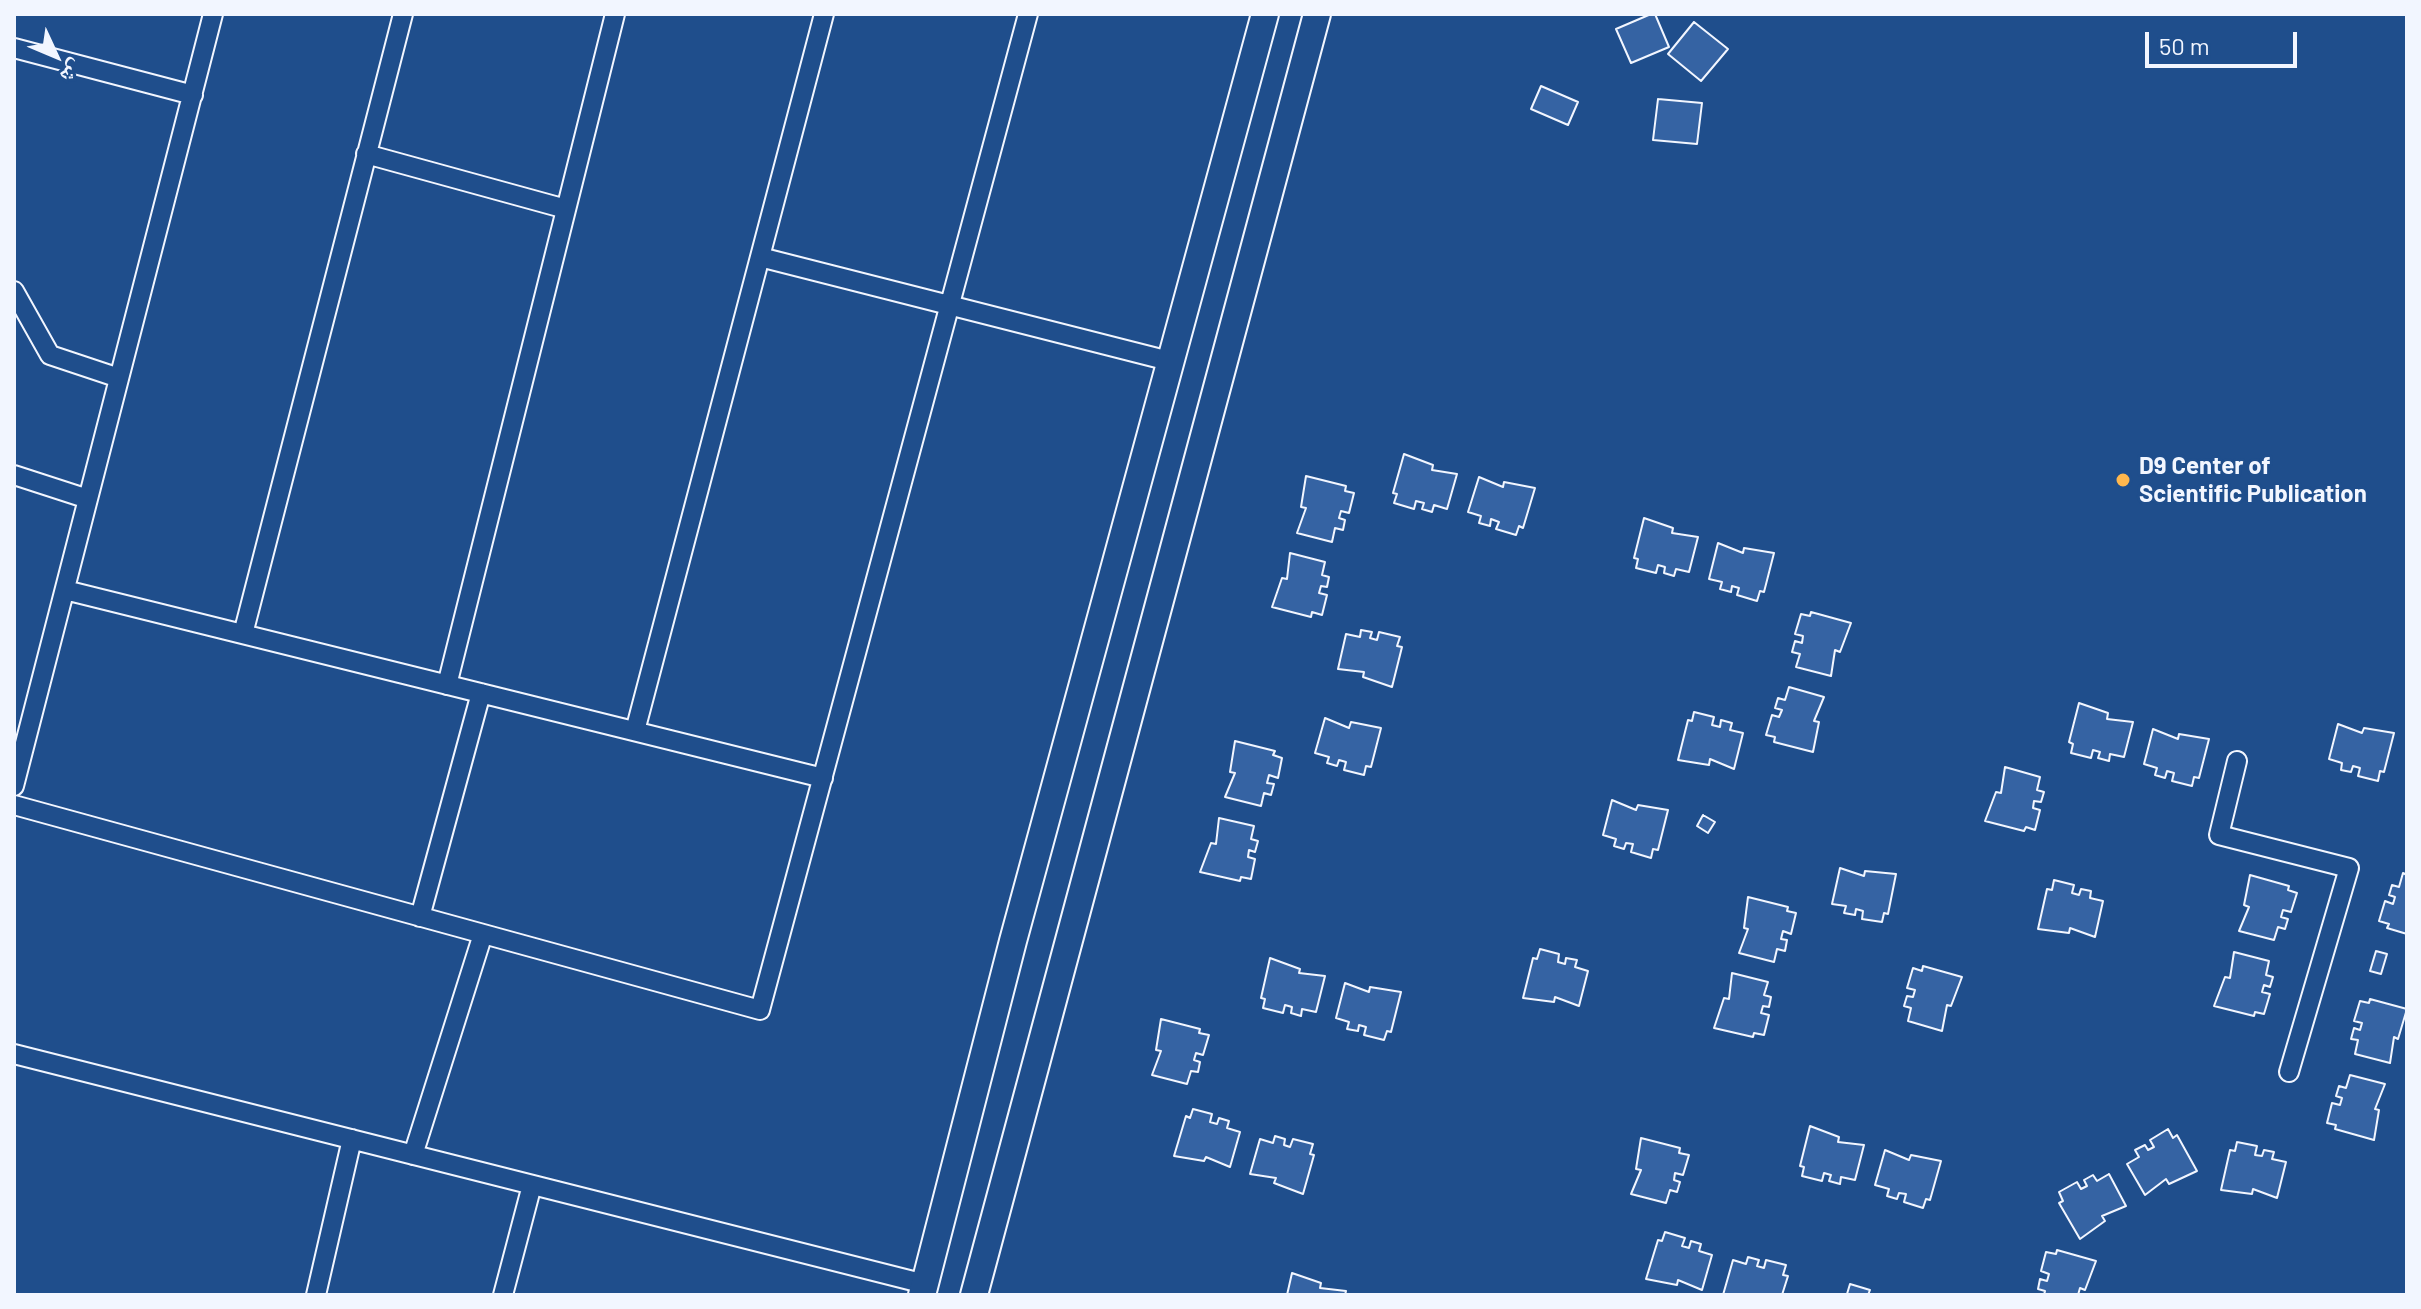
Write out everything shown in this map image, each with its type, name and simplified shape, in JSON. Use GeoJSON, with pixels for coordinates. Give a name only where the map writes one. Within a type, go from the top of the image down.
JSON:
{"type":"FeatureCollection","features":[{"type":"Feature","properties":{"kind":"main road"},"geometry":{"type":"LineString","coordinates":[[923,1289],[1013,941],[1173,362],[1265,14]]}},
{"type":"Feature","properties":{"kind":"main road"},"geometry":{"type":"LineString","coordinates":[[974,1295],[1317,14]]}},
{"type":"Feature","properties":{"kind":"street"},"geometry":{"type":"LineString","coordinates":[[14,786],[213,14]]}},
{"type":"Feature","properties":{"kind":"street"},"geometry":{"type":"LineString","coordinates":[[243,634],[403,14]]}},
{"type":"Feature","properties":{"kind":"street"},"geometry":{"type":"LineString","coordinates":[[447,685],[615,14]]}},
{"type":"Feature","properties":{"kind":"street"},"geometry":{"type":"LineString","coordinates":[[635,731],[824,14]]}},
{"type":"Feature","properties":{"kind":"street"},"geometry":{"type":"LineString","coordinates":[[14,805],[760,1010],[1028,14]]}},
{"type":"Feature","properties":{"kind":"street"},"geometry":{"type":"LineString","coordinates":[[14,48],[193,95]]}},
{"type":"Feature","properties":{"kind":"street"},"geometry":{"type":"LineString","coordinates":[[366,154],[566,209]]}},
{"type":"Feature","properties":{"kind":"street"},"geometry":{"type":"LineString","coordinates":[[760,257],[1173,362]]}},
{"type":"Feature","properties":{"kind":"street"},"geometry":{"type":"LineString","coordinates":[[14,291],[50,355],[119,378]]}},
{"type":"Feature","properties":{"kind":"street"},"geometry":{"type":"LineString","coordinates":[[14,475],[88,499]]}},
{"type":"Feature","properties":{"kind":"street"},"geometry":{"type":"LineString","coordinates":[[65,590],[823,778]]}},
{"type":"Feature","properties":{"kind":"street"},"geometry":{"type":"LineString","coordinates":[[420,917],[481,693]]}},
{"type":"Feature","properties":{"kind":"street"},"geometry":{"type":"LineString","coordinates":[[2237,761],[2219,835],[2349,868],[2289,1072]]}},
{"type":"Feature","properties":{"kind":"street"},"geometry":{"type":"LineString","coordinates":[[413,1155],[483,934]]}},
{"type":"Feature","properties":{"kind":"street"},"geometry":{"type":"LineString","coordinates":[[14,1054],[532,1185],[923,1289]]}},
{"type":"Feature","properties":{"kind":"street"},"geometry":{"type":"LineString","coordinates":[[316,1295],[352,1139]]}},
{"type":"Feature","properties":{"kind":"street"},"geometry":{"type":"LineString","coordinates":[[503,1295],[532,1185]]}},
{"type":"Feature","properties":{"kind":"building"},"geometry":{"type":"Polygon","coordinates":[[[1655,14],[1669,47],[1631,63],[1616,29],[1655,14]]]}},
{"type":"Feature","properties":{"kind":"building"},"geometry":{"type":"Polygon","coordinates":[[[1694,22],[1728,49],[1701,81],[1668,54],[1694,22]]]}},
{"type":"Feature","properties":{"kind":"building"},"geometry":{"type":"Polygon","coordinates":[[[1541,86],[1578,102],[1568,125],[1531,109],[1541,86]]]}},
{"type":"Feature","properties":{"kind":"building"},"geometry":{"type":"Polygon","coordinates":[[[1658,99],[1702,103],[1697,144],[1653,140],[1658,99]]]}},
{"type":"Feature","properties":{"kind":"building"},"geometry":{"type":"Polygon","coordinates":[[[1404,454],[1433,465],[1432,470],[1457,474],[1447,509],[1434,505],[1432,512],[1422,509],[1424,503],[1416,501],[1414,509],[1394,503],[1397,494],[1393,493],[1404,454]]]}},
{"type":"Feature","properties":{"kind":"building"},"geometry":{"type":"Polygon","coordinates":[[[1306,476],[1346,486],[1345,491],[1354,493],[1349,513],[1341,511],[1339,518],[1345,520],[1343,530],[1335,528],[1332,542],[1297,533],[1306,508],[1301,507],[1306,476]]]}},
{"type":"Feature","properties":{"kind":"building"},"geometry":{"type":"Polygon","coordinates":[[[1479,477],[1503,487],[1504,482],[1535,488],[1523,528],[1519,526],[1516,535],[1496,529],[1499,522],[1491,519],[1490,526],[1479,523],[1481,516],[1468,512],[1479,477]]]}},
{"type":"Feature","properties":{"kind":"building"},"geometry":{"type":"Polygon","coordinates":[[[1644,518],[1673,528],[1672,533],[1698,537],[1689,572],[1676,569],[1674,576],[1664,573],[1665,567],[1658,565],[1656,573],[1636,568],[1638,559],[1634,558],[1644,518]]]}},
{"type":"Feature","properties":{"kind":"building"},"geometry":{"type":"Polygon","coordinates":[[[1718,543],[1743,553],[1744,548],[1774,553],[1764,592],[1760,591],[1757,601],[1737,595],[1739,588],[1732,586],[1731,592],[1720,589],[1722,582],[1709,579],[1718,543]]]}},
{"type":"Feature","properties":{"kind":"building"},"geometry":{"type":"Polygon","coordinates":[[[1290,553],[1325,562],[1322,575],[1329,577],[1327,587],[1321,586],[1319,593],[1327,595],[1322,615],[1312,612],[1311,617],[1272,607],[1282,578],[1287,579],[1290,553]]]}},
{"type":"Feature","properties":{"kind":"building"},"geometry":{"type":"Polygon","coordinates":[[[1811,612],[1851,623],[1840,652],[1835,650],[1831,676],[1796,667],[1800,654],[1792,652],[1795,641],[1802,643],[1803,636],[1795,634],[1801,614],[1810,616],[1811,612]]]}},
{"type":"Feature","properties":{"kind":"building"},"geometry":{"type":"Polygon","coordinates":[[[1361,630],[1372,632],[1370,638],[1377,640],[1379,632],[1400,637],[1397,646],[1402,647],[1392,687],[1363,677],[1364,672],[1338,669],[1346,634],[1360,637],[1361,630]]]}},
{"type":"Feature","properties":{"kind":"building"},"geometry":{"type":"Polygon","coordinates":[[[1789,687],[1824,697],[1814,721],[1819,722],[1813,752],[1774,742],[1775,737],[1766,735],[1772,715],[1779,717],[1782,710],[1775,708],[1778,698],[1785,700],[1789,687]]]}},
{"type":"Feature","properties":{"kind":"building"},"geometry":{"type":"Polygon","coordinates":[[[2079,703],[2108,713],[2107,719],[2133,722],[2124,757],[2110,754],[2109,761],[2098,758],[2100,752],[2093,750],[2091,758],[2071,753],[2073,744],[2069,742],[2079,703]]]}},
{"type":"Feature","properties":{"kind":"building"},"geometry":{"type":"Polygon","coordinates":[[[1694,712],[1714,717],[1712,725],[1720,727],[1721,720],[1732,723],[1730,730],[1743,733],[1734,769],[1710,759],[1709,765],[1678,760],[1688,720],[1692,721],[1694,712]]]}},
{"type":"Feature","properties":{"kind":"building"},"geometry":{"type":"Polygon","coordinates":[[[1325,718],[1349,728],[1351,722],[1381,728],[1371,767],[1366,766],[1364,775],[1344,770],[1346,762],[1339,760],[1337,766],[1327,763],[1329,757],[1315,753],[1325,718]]]}},
{"type":"Feature","properties":{"kind":"building"},"geometry":{"type":"Polygon","coordinates":[[[2338,724],[2362,733],[2364,728],[2394,733],[2384,772],[2380,771],[2378,781],[2358,776],[2360,768],[2353,766],[2351,772],[2341,770],[2342,763],[2329,759],[2338,724]]]}},
{"type":"Feature","properties":{"kind":"building"},"geometry":{"type":"Polygon","coordinates":[[[2153,729],[2178,739],[2179,734],[2209,739],[2199,778],[2194,777],[2192,786],[2172,781],[2174,773],[2167,771],[2165,778],[2155,775],[2157,768],[2144,764],[2153,729]]]}},
{"type":"Feature","properties":{"kind":"building"},"geometry":{"type":"Polygon","coordinates":[[[1235,741],[1275,751],[1273,755],[1282,758],[1278,778],[1269,775],[1267,783],[1274,784],[1271,795],[1264,793],[1261,806],[1225,797],[1235,773],[1230,772],[1235,741]]]}},
{"type":"Feature","properties":{"kind":"building"},"geometry":{"type":"Polygon","coordinates":[[[2005,767],[2040,777],[2037,790],[2044,792],[2041,802],[2034,801],[2033,808],[2040,810],[2035,830],[2026,827],[2024,831],[1985,821],[1996,792],[2001,793],[2005,767]]]}},
{"type":"Feature","properties":{"kind":"building"},"geometry":{"type":"Polygon","coordinates":[[[1612,800],[1636,810],[1638,805],[1668,810],[1658,850],[1653,849],[1651,858],[1631,852],[1633,844],[1626,843],[1624,849],[1614,846],[1616,839],[1603,835],[1612,800]]]}},
{"type":"Feature","properties":{"kind":"building"},"geometry":{"type":"Polygon","coordinates":[[[1703,815],[1715,822],[1708,833],[1697,826],[1703,815]]]}},
{"type":"Feature","properties":{"kind":"building"},"geometry":{"type":"Polygon","coordinates":[[[1219,818],[1254,826],[1251,839],[1258,841],[1255,852],[1249,850],[1248,857],[1255,859],[1251,879],[1241,877],[1240,881],[1200,872],[1211,843],[1216,844],[1219,818]]]}},
{"type":"Feature","properties":{"kind":"building"},"geometry":{"type":"Polygon","coordinates":[[[1840,868],[1864,876],[1865,871],[1896,874],[1888,914],[1884,913],[1882,922],[1862,919],[1863,911],[1856,909],[1855,915],[1844,913],[1846,906],[1832,904],[1840,868]]]}},
{"type":"Feature","properties":{"kind":"building"},"geometry":{"type":"Polygon","coordinates":[[[2403,873],[2407,875],[2407,934],[2387,928],[2389,924],[2379,921],[2385,901],[2393,904],[2395,897],[2389,895],[2392,885],[2399,887],[2403,873]]]}},
{"type":"Feature","properties":{"kind":"building"},"geometry":{"type":"Polygon","coordinates":[[[2250,875],[2289,886],[2288,890],[2297,893],[2291,912],[2283,910],[2281,917],[2288,919],[2285,929],[2278,927],[2274,940],[2239,931],[2249,907],[2244,905],[2250,875]]]}},
{"type":"Feature","properties":{"kind":"building"},"geometry":{"type":"Polygon","coordinates":[[[2054,880],[2074,885],[2072,893],[2079,895],[2081,889],[2091,891],[2090,898],[2103,901],[2095,937],[2070,928],[2069,933],[2038,929],[2047,889],[2052,890],[2054,880]]]}},
{"type":"Feature","properties":{"kind":"building"},"geometry":{"type":"Polygon","coordinates":[[[1748,897],[1788,907],[1787,911],[1796,913],[1791,934],[1783,931],[1781,939],[1787,940],[1785,951],[1777,949],[1774,962],[1739,953],[1748,929],[1744,928],[1748,897]]]}},
{"type":"Feature","properties":{"kind":"building"},"geometry":{"type":"Polygon","coordinates":[[[1540,949],[1559,954],[1558,962],[1565,964],[1566,958],[1577,960],[1575,967],[1588,971],[1579,1006],[1555,997],[1554,1002],[1523,998],[1533,958],[1537,959],[1540,949]]]}},
{"type":"Feature","properties":{"kind":"building"},"geometry":{"type":"Polygon","coordinates":[[[2376,951],[2387,954],[2381,974],[2370,971],[2376,951]]]}},
{"type":"Feature","properties":{"kind":"building"},"geometry":{"type":"Polygon","coordinates":[[[2234,952],[2269,961],[2266,975],[2273,977],[2270,987],[2264,985],[2262,992],[2270,994],[2264,1014],[2255,1012],[2254,1016],[2214,1006],[2225,977],[2230,978],[2234,952]]]}},
{"type":"Feature","properties":{"kind":"building"},"geometry":{"type":"Polygon","coordinates":[[[1270,958],[1300,969],[1299,973],[1325,976],[1316,1012],[1302,1009],[1301,1016],[1291,1013],[1292,1007],[1285,1005],[1283,1013],[1263,1008],[1265,999],[1261,998],[1270,958]]]}},
{"type":"Feature","properties":{"kind":"building"},"geometry":{"type":"Polygon","coordinates":[[[1923,966],[1962,977],[1951,1006],[1947,1005],[1942,1031],[1908,1021],[1911,1008],[1904,1006],[1907,996],[1913,997],[1915,990],[1907,988],[1913,968],[1922,971],[1923,966]]]}},
{"type":"Feature","properties":{"kind":"building"},"geometry":{"type":"Polygon","coordinates":[[[1732,973],[1768,982],[1764,995],[1771,997],[1769,1007],[1763,1006],[1761,1013],[1769,1015],[1764,1035],[1754,1033],[1753,1037],[1714,1028],[1724,998],[1729,999],[1732,973]]]}},
{"type":"Feature","properties":{"kind":"building"},"geometry":{"type":"Polygon","coordinates":[[[1345,983],[1369,992],[1370,987],[1401,992],[1391,1032],[1387,1031],[1384,1040],[1364,1035],[1366,1027],[1359,1025],[1358,1031],[1347,1029],[1349,1022],[1336,1018],[1345,983]]]}},
{"type":"Feature","properties":{"kind":"building"},"geometry":{"type":"Polygon","coordinates":[[[2370,999],[2407,1009],[2398,1039],[2394,1037],[2390,1063],[2355,1054],[2358,1040],[2351,1039],[2354,1028],[2360,1030],[2362,1023],[2354,1021],[2360,1001],[2369,1003],[2370,999]]]}},
{"type":"Feature","properties":{"kind":"building"},"geometry":{"type":"Polygon","coordinates":[[[1161,1019],[1200,1029],[1199,1033],[1209,1035],[1203,1055],[1196,1053],[1194,1060],[1200,1062],[1198,1072],[1191,1071],[1187,1084],[1152,1075],[1161,1051],[1156,1050],[1161,1019]]]}},
{"type":"Feature","properties":{"kind":"building"},"geometry":{"type":"Polygon","coordinates":[[[2350,1075],[2385,1084],[2375,1109],[2379,1110],[2374,1140],[2335,1129],[2336,1125],[2327,1123],[2332,1103],[2340,1105],[2342,1098],[2336,1096],[2339,1086],[2346,1088],[2350,1075]]]}},
{"type":"Feature","properties":{"kind":"building"},"geometry":{"type":"Polygon","coordinates":[[[1193,1109],[1212,1114],[1210,1122],[1217,1124],[1219,1118],[1229,1121],[1227,1128],[1240,1132],[1230,1167],[1206,1157],[1204,1161],[1174,1156],[1186,1116],[1190,1118],[1193,1109]]]}},
{"type":"Feature","properties":{"kind":"building"},"geometry":{"type":"Polygon","coordinates":[[[1810,1126],[1839,1137],[1838,1142],[1864,1145],[1855,1180],[1841,1177],[1840,1184],[1829,1181],[1831,1175],[1824,1173],[1822,1181],[1802,1176],[1804,1167],[1800,1166],[1810,1126]]]}},
{"type":"Feature","properties":{"kind":"building"},"geometry":{"type":"Polygon","coordinates":[[[2168,1129],[2173,1138],[2177,1135],[2197,1171],[2169,1184],[2166,1179],[2145,1195],[2127,1164],[2139,1157],[2135,1150],[2145,1145],[2148,1150],[2154,1147],[2150,1140],[2168,1129]]]}},
{"type":"Feature","properties":{"kind":"building"},"geometry":{"type":"Polygon","coordinates":[[[1275,1136],[1285,1139],[1284,1145],[1290,1147],[1293,1139],[1313,1144],[1310,1154],[1314,1155],[1303,1194],[1274,1183],[1276,1178],[1250,1174],[1260,1139],[1273,1143],[1275,1136]]]}},
{"type":"Feature","properties":{"kind":"building"},"geometry":{"type":"Polygon","coordinates":[[[1641,1138],[1680,1148],[1679,1153],[1689,1155],[1683,1175],[1675,1173],[1674,1180],[1680,1182],[1677,1192],[1670,1190],[1666,1203],[1631,1194],[1641,1170],[1636,1169],[1641,1138]]]}},
{"type":"Feature","properties":{"kind":"building"},"geometry":{"type":"Polygon","coordinates":[[[2237,1142],[2257,1146],[2255,1155],[2262,1156],[2264,1150],[2274,1152],[2272,1159],[2286,1162],[2277,1198],[2253,1189],[2252,1194],[2221,1190],[2230,1150],[2235,1151],[2237,1142]]]}},
{"type":"Feature","properties":{"kind":"building"},"geometry":{"type":"Polygon","coordinates":[[[1885,1150],[1909,1160],[1911,1155],[1941,1161],[1930,1200],[1926,1199],[1923,1208],[1904,1202],[1906,1194],[1899,1193],[1897,1199],[1887,1196],[1889,1189],[1875,1185],[1885,1150]]]}},
{"type":"Feature","properties":{"kind":"building"},"geometry":{"type":"Polygon","coordinates":[[[2109,1174],[2126,1206],[2102,1216],[2105,1221],[2080,1239],[2059,1203],[2063,1201],[2059,1192],[2077,1182],[2081,1189],[2087,1186],[2084,1180],[2093,1175],[2097,1181],[2109,1174]]]}},
{"type":"Feature","properties":{"kind":"building"},"geometry":{"type":"Polygon","coordinates":[[[1665,1232],[1685,1238],[1682,1246],[1689,1248],[1691,1241],[1701,1244],[1699,1251],[1712,1255],[1702,1290],[1678,1280],[1677,1285],[1646,1279],[1658,1240],[1662,1241],[1665,1232]]]}},
{"type":"Feature","properties":{"kind":"building"},"geometry":{"type":"Polygon","coordinates":[[[2057,1250],[2096,1261],[2085,1290],[2080,1288],[2078,1295],[2044,1295],[2045,1291],[2038,1289],[2040,1279],[2047,1281],[2049,1274],[2041,1271],[2046,1252],[2056,1254],[2057,1250]]]}},
{"type":"Feature","properties":{"kind":"building"},"geometry":{"type":"Polygon","coordinates":[[[1748,1257],[1759,1260],[1757,1266],[1764,1268],[1766,1260],[1786,1265],[1783,1275],[1788,1276],[1782,1295],[1723,1295],[1733,1260],[1746,1264],[1748,1257]]]}},
{"type":"Feature","properties":{"kind":"building"},"geometry":{"type":"Polygon","coordinates":[[[1292,1273],[1321,1283],[1320,1288],[1346,1291],[1345,1295],[1287,1295],[1292,1273]]]}},
{"type":"Feature","properties":{"kind":"building"},"geometry":{"type":"Polygon","coordinates":[[[1850,1284],[1870,1290],[1868,1295],[1842,1295],[1847,1294],[1850,1284]]]}},
{"type":"Feature","properties":{"kind":"place","name":"D9 Center of Scientific Publication"},"geometry":{"type":"Point","coordinates":[2123,480]}}]}
